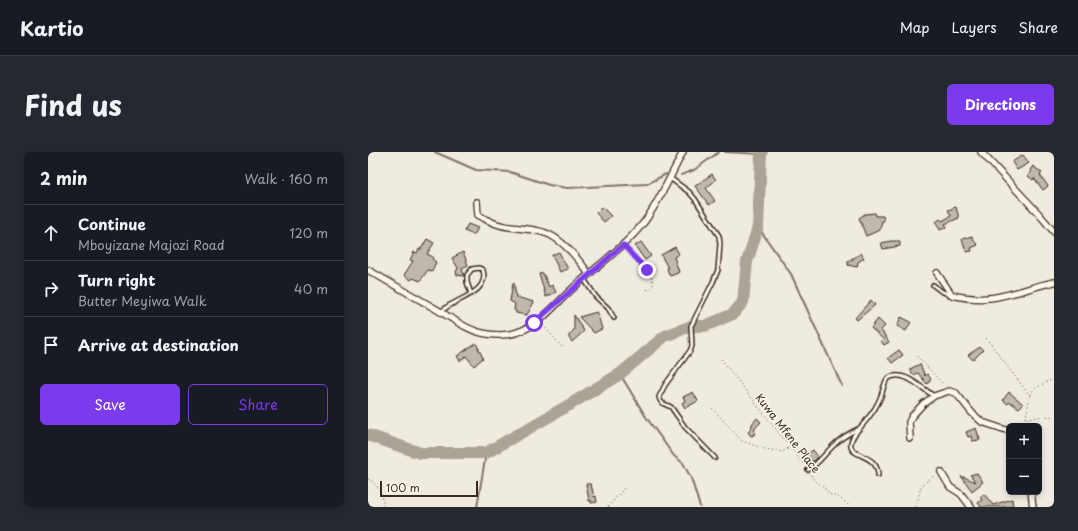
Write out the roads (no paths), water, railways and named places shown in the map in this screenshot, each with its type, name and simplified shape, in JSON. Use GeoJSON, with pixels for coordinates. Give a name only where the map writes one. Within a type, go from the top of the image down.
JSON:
{"type":"FeatureCollection","features":[{"type":"Feature","properties":{"kind":"street"},"geometry":{"type":"LineString","coordinates":[[368,270],[477,332],[492,335],[513,333],[523,330],[538,320],[623,245],[640,227],[650,214],[683,152]]}},
{"type":"Feature","properties":{"kind":"street"},"geometry":{"type":"LineString","coordinates":[[981,152],[1054,232]]}},
{"type":"Feature","properties":{"kind":"street"},"geometry":{"type":"LineString","coordinates":[[477,202],[478,215],[490,222],[509,227],[540,231],[552,236],[572,254],[589,274]]}},
{"type":"Feature","properties":{"kind":"street"},"geometry":{"type":"LineString","coordinates":[[937,273],[952,295],[968,299],[1003,297],[1054,282]]}},
{"type":"Feature","properties":{"kind":"street"},"geometry":{"type":"LineString","coordinates":[[910,438],[909,422],[912,416],[923,404],[934,396],[949,391],[956,393],[972,413],[982,422],[1006,430]]}},
{"type":"Feature","properties":{"kind":"street"},"geometry":{"type":"LineString","coordinates":[[941,472],[950,487],[962,494],[971,507]]}},
{"type":"Feature","properties":{"kind":"street"},"geometry":{"type":"LineString","coordinates":[[1031,495],[1033,507]]}},
{"type":"Feature","properties":{"kind":"lane"},"geometry":{"type":"LineString","coordinates":[[670,178],[689,192],[695,199],[719,236],[720,251],[718,270],[714,282],[691,326],[692,346],[690,351],[665,385],[659,397],[660,400],[671,407],[685,427],[714,458]]}},
{"type":"Feature","properties":{"kind":"lane"},"geometry":{"type":"LineString","coordinates":[[441,312],[448,306],[471,294],[483,282],[484,274],[479,268],[472,269],[467,275],[467,282],[471,294]]}},
{"type":"Feature","properties":{"kind":"lane"},"geometry":{"type":"LineString","coordinates":[[584,279],[596,298],[608,308],[614,318]]}},
{"type":"Feature","properties":{"kind":"lane"},"geometry":{"type":"LineString","coordinates":[[933,285],[952,295]]}},
{"type":"Feature","properties":{"kind":"lane"},"geometry":{"type":"LineString","coordinates":[[878,475],[878,470],[875,464],[853,451],[851,446],[853,438],[871,414],[881,397],[885,383],[891,376],[899,375],[907,377],[934,396]]}},
{"type":"Feature","properties":{"kind":"lane"},"geometry":{"type":"LineString","coordinates":[[808,470],[839,440],[848,433],[860,428]]}},
{"type":"Feature","properties":{"kind":"waterway"},"geometry":{"type":"LineString","coordinates":[[435,152],[476,170],[510,172],[549,185],[567,188],[647,184],[666,174]]}},
{"type":"Feature","properties":{"kind":"waterway"},"geometry":{"type":"LineString","coordinates":[[681,175],[694,170],[719,152]]}},
{"type":"Feature","properties":{"kind":"waterway"},"geometry":{"type":"LineString","coordinates":[[725,152],[761,154]]}},
{"type":"Feature","properties":{"kind":"waterway"},"geometry":{"type":"LineString","coordinates":[[368,435],[420,453],[486,453],[620,374],[665,336],[691,326],[705,326],[733,314],[743,302],[747,262],[758,227],[762,152]]}},
{"type":"Feature","properties":{"kind":"waterway"},"geometry":{"type":"LineString","coordinates":[[758,227],[791,274],[842,386]]}},
{"type":"Feature","properties":{"kind":"waterway"},"geometry":{"type":"LineString","coordinates":[[620,374],[646,417],[674,456],[683,463],[691,478],[700,507]]}},
{"type":"Feature","properties":{"kind":"waterway"},"geometry":{"type":"LineString","coordinates":[[477,507],[486,453]]}}]}
